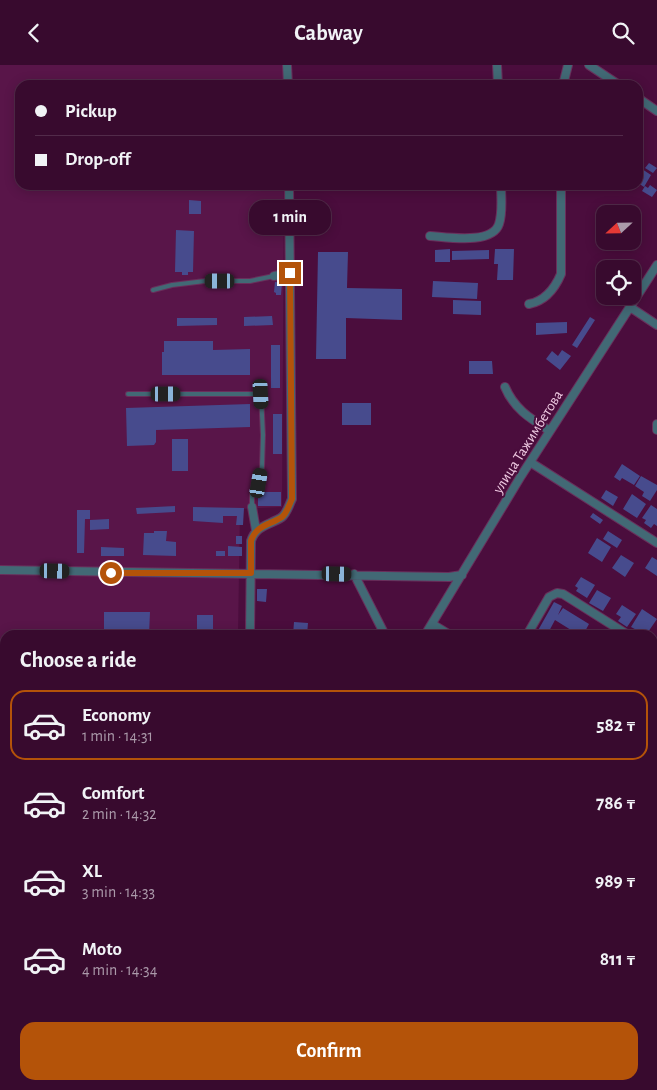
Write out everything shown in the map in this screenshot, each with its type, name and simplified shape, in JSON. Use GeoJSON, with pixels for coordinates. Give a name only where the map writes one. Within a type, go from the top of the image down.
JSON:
{"type":"FeatureCollection","features":[{"type":"Feature","properties":{"kind":"street"},"geometry":{"type":"LineString","coordinates":[[288,65],[288,80]]}},
{"type":"Feature","properties":{"kind":"street"},"geometry":{"type":"LineString","coordinates":[[497,65],[498,80]]}},
{"type":"Feature","properties":{"kind":"street"},"geometry":{"type":"LineString","coordinates":[[564,80],[568,65]]}},
{"type":"Feature","properties":{"kind":"street"},"geometry":{"type":"LineString","coordinates":[[589,65],[612,80]]}},
{"type":"Feature","properties":{"kind":"street"},"geometry":{"type":"LineString","coordinates":[[643,101],[657,111]]}},
{"type":"Feature","properties":{"kind":"street"},"geometry":{"type":"LineString","coordinates":[[250,630],[251,541],[256,530],[284,515],[292,499],[289,190]]}},
{"type":"Feature","properties":{"kind":"street"},"geometry":{"type":"LineString","coordinates":[[430,236],[475,238],[494,232],[499,226],[502,213],[501,190]]}},
{"type":"Feature","properties":{"kind":"street"},"geometry":{"type":"LineString","coordinates":[[529,304],[536,303],[551,292],[561,273],[561,190]]}},
{"type":"Feature","properties":{"kind":"street","name":"улица Тажимбетова"},"geometry":{"type":"LineString","coordinates":[[428,630],[530,462],[657,265]]}},
{"type":"Feature","properties":{"kind":"street"},"geometry":{"type":"LineString","coordinates":[[274,276],[290,273]]}},
{"type":"Feature","properties":{"kind":"street"},"geometry":{"type":"LineString","coordinates":[[630,307],[657,325]]}},
{"type":"Feature","properties":{"kind":"street"},"geometry":{"type":"LineString","coordinates":[[505,387],[516,406],[525,416],[550,431]]}},
{"type":"Feature","properties":{"kind":"street"},"geometry":{"type":"LineString","coordinates":[[657,424],[657,430]]}},
{"type":"Feature","properties":{"kind":"street"},"geometry":{"type":"LineString","coordinates":[[530,462],[657,543]]}},
{"type":"Feature","properties":{"kind":"street"},"geometry":{"type":"LineString","coordinates":[[252,507],[256,530]]}},
{"type":"Feature","properties":{"kind":"street"},"geometry":{"type":"LineString","coordinates":[[0,570],[449,577],[462,575]]}},
{"type":"Feature","properties":{"kind":"street"},"geometry":{"type":"LineString","coordinates":[[354,575],[382,630]]}},
{"type":"Feature","properties":{"kind":"street"},"geometry":{"type":"LineString","coordinates":[[530,630],[549,597],[557,593],[563,594],[620,630]]}},
{"type":"Feature","properties":{"kind":"street"},"geometry":{"type":"LineString","coordinates":[[432,624],[442,630]]}},
{"type":"Feature","properties":{"kind":"lane"},"geometry":{"type":"LineString","coordinates":[[153,290],[172,285],[205,281],[250,281],[274,276]]}},
{"type":"Feature","properties":{"kind":"lane"},"geometry":{"type":"LineString","coordinates":[[128,394],[261,394],[262,467],[259,483],[252,495],[252,507]]}},
{"type":"Feature","properties":{"kind":"shaded area"},"geometry":{"type":"Polygon","coordinates":[[[0,65],[284,65],[284,80],[15,80],[15,190],[284,190],[282,507],[240,509],[238,630],[0,630],[0,65]]]}},
{"type":"Feature","properties":{"kind":"building"},"geometry":{"type":"Polygon","coordinates":[[[649,163],[657,168],[653,173],[645,168],[649,163]]]}},
{"type":"Feature","properties":{"kind":"building"},"geometry":{"type":"Polygon","coordinates":[[[643,170],[651,175],[643,186],[643,170]]]}},
{"type":"Feature","properties":{"kind":"building"},"geometry":{"type":"Polygon","coordinates":[[[650,185],[657,190],[652,197],[642,191],[645,186],[648,188],[650,185]]]}},
{"type":"Feature","properties":{"kind":"building"},"geometry":{"type":"Polygon","coordinates":[[[189,200],[201,201],[201,214],[189,214],[189,200]]]}},
{"type":"Feature","properties":{"kind":"building"},"geometry":{"type":"Polygon","coordinates":[[[176,230],[194,231],[193,272],[188,272],[188,275],[182,275],[182,272],[175,272],[176,230]]]}},
{"type":"Feature","properties":{"kind":"building"},"geometry":{"type":"Polygon","coordinates":[[[450,249],[450,262],[435,262],[435,250],[450,249]]]}},
{"type":"Feature","properties":{"kind":"building"},"geometry":{"type":"Polygon","coordinates":[[[495,249],[514,249],[513,280],[497,280],[498,264],[494,264],[495,249]]]}},
{"type":"Feature","properties":{"kind":"building"},"geometry":{"type":"Polygon","coordinates":[[[489,250],[489,259],[452,260],[452,251],[489,250]]]}},
{"type":"Feature","properties":{"kind":"building"},"geometry":{"type":"Polygon","coordinates":[[[318,252],[348,252],[347,288],[402,289],[402,320],[346,318],[346,359],[316,359],[318,252]]]}},
{"type":"Feature","properties":{"kind":"building"},"geometry":{"type":"Polygon","coordinates":[[[433,281],[478,283],[477,299],[432,297],[433,281]]]}},
{"type":"Feature","properties":{"kind":"building"},"geometry":{"type":"Polygon","coordinates":[[[275,282],[282,283],[281,295],[276,295],[274,292],[275,282]]]}},
{"type":"Feature","properties":{"kind":"building"},"geometry":{"type":"Polygon","coordinates":[[[453,300],[481,301],[481,315],[453,314],[453,300]]]}},
{"type":"Feature","properties":{"kind":"building"},"geometry":{"type":"Polygon","coordinates":[[[272,316],[273,325],[244,326],[244,317],[272,316]]]}},
{"type":"Feature","properties":{"kind":"building"},"geometry":{"type":"Polygon","coordinates":[[[590,317],[595,320],[577,348],[572,345],[590,317]]]}},
{"type":"Feature","properties":{"kind":"building"},"geometry":{"type":"Polygon","coordinates":[[[177,318],[217,318],[217,325],[177,326],[177,318]]]}},
{"type":"Feature","properties":{"kind":"building"},"geometry":{"type":"Polygon","coordinates":[[[567,322],[567,333],[536,335],[536,323],[567,322]]]}},
{"type":"Feature","properties":{"kind":"building"},"geometry":{"type":"Polygon","coordinates":[[[164,341],[213,341],[213,350],[250,349],[250,375],[162,375],[164,341]]]}},
{"type":"Feature","properties":{"kind":"building"},"geometry":{"type":"Polygon","coordinates":[[[271,345],[280,345],[280,388],[271,388],[271,345]]]}},
{"type":"Feature","properties":{"kind":"building"},"geometry":{"type":"Polygon","coordinates":[[[562,350],[571,356],[560,370],[546,359],[552,351],[558,356],[562,350]]]}},
{"type":"Feature","properties":{"kind":"building"},"geometry":{"type":"Polygon","coordinates":[[[469,361],[492,361],[493,374],[469,374],[469,361]]]}},
{"type":"Feature","properties":{"kind":"building"},"geometry":{"type":"Polygon","coordinates":[[[342,403],[371,403],[371,425],[342,425],[342,403]]]}},
{"type":"Feature","properties":{"kind":"building"},"geometry":{"type":"Polygon","coordinates":[[[250,404],[250,427],[156,430],[156,442],[154,445],[127,446],[126,408],[250,404]]]}},
{"type":"Feature","properties":{"kind":"building"},"geometry":{"type":"Polygon","coordinates":[[[273,414],[282,414],[282,454],[273,454],[273,414]]]}},
{"type":"Feature","properties":{"kind":"building"},"geometry":{"type":"Polygon","coordinates":[[[172,439],[188,439],[188,471],[172,471],[172,439]]]}},
{"type":"Feature","properties":{"kind":"building"},"geometry":{"type":"Polygon","coordinates":[[[622,464],[640,476],[634,485],[622,478],[620,481],[614,477],[622,464]]]}},
{"type":"Feature","properties":{"kind":"building"},"geometry":{"type":"Polygon","coordinates":[[[641,476],[657,485],[657,490],[650,501],[642,496],[644,492],[635,486],[641,476]]]}},
{"type":"Feature","properties":{"kind":"building"},"geometry":{"type":"Polygon","coordinates":[[[606,490],[618,497],[613,506],[601,498],[606,490]]]}},
{"type":"Feature","properties":{"kind":"building"},"geometry":{"type":"Polygon","coordinates":[[[258,492],[281,492],[281,506],[258,506],[258,492]]]}},
{"type":"Feature","properties":{"kind":"building"},"geometry":{"type":"Polygon","coordinates":[[[632,494],[646,504],[637,518],[623,509],[632,494]]]}},
{"type":"Feature","properties":{"kind":"building"},"geometry":{"type":"Polygon","coordinates":[[[651,505],[657,509],[657,526],[654,524],[651,528],[644,523],[646,520],[642,518],[651,505]]]}},
{"type":"Feature","properties":{"kind":"building"},"geometry":{"type":"Polygon","coordinates":[[[175,506],[175,512],[137,514],[136,508],[175,506]]]}},
{"type":"Feature","properties":{"kind":"building"},"geometry":{"type":"Polygon","coordinates":[[[193,507],[244,508],[243,525],[236,525],[237,516],[223,516],[223,523],[193,521],[193,507]]]}},
{"type":"Feature","properties":{"kind":"building"},"geometry":{"type":"Polygon","coordinates":[[[77,510],[90,510],[90,519],[85,519],[84,553],[77,553],[77,510]]]}},
{"type":"Feature","properties":{"kind":"building"},"geometry":{"type":"Polygon","coordinates":[[[593,513],[603,520],[600,524],[590,517],[593,513]]]}},
{"type":"Feature","properties":{"kind":"building"},"geometry":{"type":"Polygon","coordinates":[[[109,519],[109,529],[90,530],[90,520],[109,519]]]}},
{"type":"Feature","properties":{"kind":"building"},"geometry":{"type":"Polygon","coordinates":[[[154,531],[167,531],[166,541],[176,542],[176,556],[143,555],[144,533],[154,533],[154,531]]]}},
{"type":"Feature","properties":{"kind":"building"},"geometry":{"type":"Polygon","coordinates":[[[608,531],[622,540],[617,548],[603,539],[608,531]]]}},
{"type":"Feature","properties":{"kind":"building"},"geometry":{"type":"Polygon","coordinates":[[[236,536],[242,536],[242,544],[236,544],[236,536]]]}},
{"type":"Feature","properties":{"kind":"building"},"geometry":{"type":"Polygon","coordinates":[[[597,538],[611,547],[602,562],[588,553],[597,538]]]}},
{"type":"Feature","properties":{"kind":"building"},"geometry":{"type":"Polygon","coordinates":[[[228,546],[242,547],[242,556],[228,556],[228,546]]]}},
{"type":"Feature","properties":{"kind":"building"},"geometry":{"type":"Polygon","coordinates":[[[101,547],[124,548],[124,556],[101,556],[101,547]]]}},
{"type":"Feature","properties":{"kind":"building"},"geometry":{"type":"Polygon","coordinates":[[[216,551],[225,551],[225,556],[216,556],[216,551]]]}},
{"type":"Feature","properties":{"kind":"building"},"geometry":{"type":"Polygon","coordinates":[[[621,555],[634,563],[625,577],[612,568],[621,555]]]}},
{"type":"Feature","properties":{"kind":"building"},"geometry":{"type":"Polygon","coordinates":[[[652,557],[657,560],[657,576],[645,568],[652,557]]]}},
{"type":"Feature","properties":{"kind":"building"},"geometry":{"type":"Polygon","coordinates":[[[581,577],[595,585],[587,598],[576,591],[578,588],[575,586],[581,577]]]}},
{"type":"Feature","properties":{"kind":"building"},"geometry":{"type":"Polygon","coordinates":[[[257,589],[267,589],[266,602],[257,601],[257,589]]]}},
{"type":"Feature","properties":{"kind":"building"},"geometry":{"type":"Polygon","coordinates":[[[597,590],[611,598],[603,611],[589,603],[597,590]]]}},
{"type":"Feature","properties":{"kind":"building"},"geometry":{"type":"Polygon","coordinates":[[[554,602],[562,606],[558,615],[563,608],[589,624],[586,630],[571,630],[555,620],[550,630],[538,630],[554,602]]]}},
{"type":"Feature","properties":{"kind":"building"},"geometry":{"type":"Polygon","coordinates":[[[622,605],[636,614],[627,627],[618,621],[621,617],[616,614],[622,605]]]}},
{"type":"Feature","properties":{"kind":"building"},"geometry":{"type":"Polygon","coordinates":[[[642,609],[657,619],[649,630],[637,630],[631,627],[642,609]]]}},
{"type":"Feature","properties":{"kind":"building"},"geometry":{"type":"Polygon","coordinates":[[[104,612],[150,612],[149,630],[104,630],[104,612]]]}},
{"type":"Feature","properties":{"kind":"building"},"geometry":{"type":"Polygon","coordinates":[[[197,615],[213,615],[213,630],[197,630],[197,615]]]}},
{"type":"Feature","properties":{"kind":"building"},"geometry":{"type":"Polygon","coordinates":[[[294,622],[308,623],[307,630],[293,630],[294,622]]]}},
{"type":"Feature","properties":{"kind":"route"},"geometry":{"type":"LineString","coordinates":[[111,573],[251,573],[252,536],[262,526],[284,515],[292,499],[290,273]]}}]}
